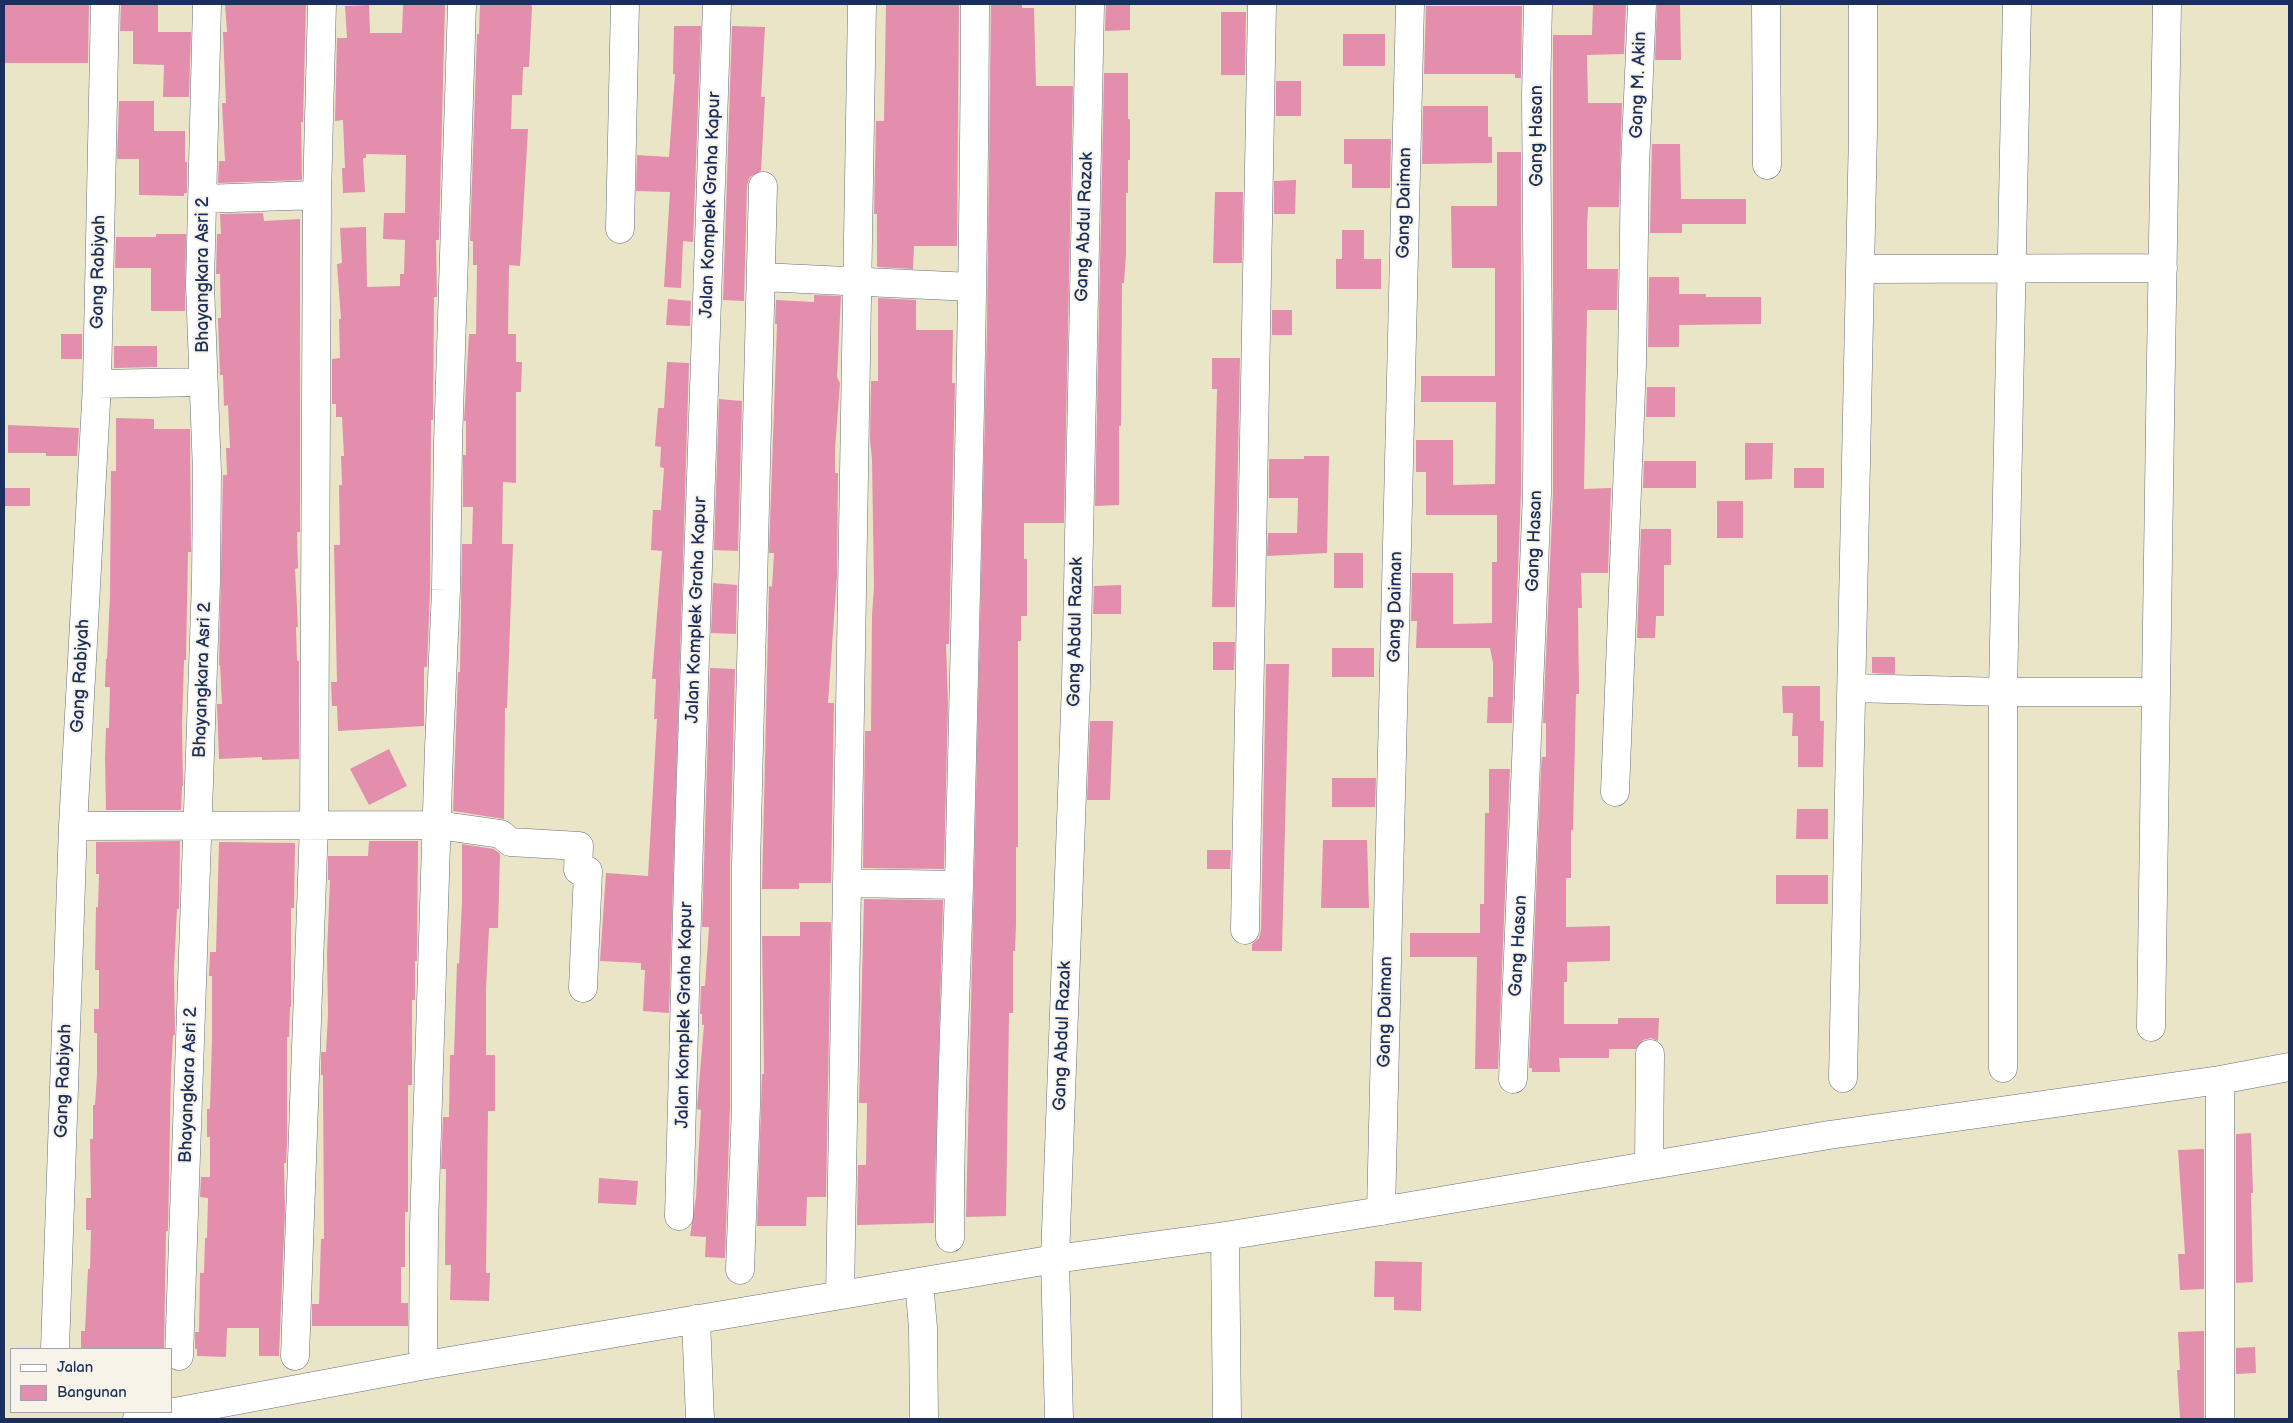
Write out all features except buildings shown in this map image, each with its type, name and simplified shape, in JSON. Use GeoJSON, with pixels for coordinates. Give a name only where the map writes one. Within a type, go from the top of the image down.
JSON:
{"type":"FeatureCollection","features":[{"type":"Feature","properties":{"kind":"street","name":"Gang Rabiyah"},"geometry":{"type":"LineString","coordinates":[[55,1348],[73,826],[97,384],[105,4]]}},
{"type":"Feature","properties":{"kind":"street","name":"Bhayangkara Asri 2"},"geometry":{"type":"LineString","coordinates":[[179,1356],[206,581],[207,472],[200,285],[207,4]]}},
{"type":"Feature","properties":{"kind":"street"},"geometry":{"type":"LineString","coordinates":[[295,1356],[314,824],[317,195],[322,4]]}},
{"type":"Feature","properties":{"kind":"street"},"geometry":{"type":"LineString","coordinates":[[423,1350],[424,1227],[446,590],[448,435],[462,4]]}},
{"type":"Feature","properties":{"kind":"street"},"geometry":{"type":"LineString","coordinates":[[620,229],[625,4]]}},
{"type":"Feature","properties":{"kind":"street","name":"Jalan Komplek Graha Kapur"},"geometry":{"type":"LineString","coordinates":[[679,1216],[690,793],[717,4]]}},
{"type":"Feature","properties":{"kind":"street"},"geometry":{"type":"LineString","coordinates":[[840,1295],[862,4]]}},
{"type":"Feature","properties":{"kind":"street"},"geometry":{"type":"LineString","coordinates":[[950,1238],[950,1179],[959,885],[975,4]]}},
{"type":"Feature","properties":{"kind":"street","name":"Gang Abdul Razak"},"geometry":{"type":"LineString","coordinates":[[1059,1419],[1055,1259],[1076,684],[1090,4]]}},
{"type":"Feature","properties":{"kind":"street"},"geometry":{"type":"LineString","coordinates":[[1245,930],[1262,4]]}},
{"type":"Feature","properties":{"kind":"street","name":"Gang Daiman"},"geometry":{"type":"LineString","coordinates":[[1381,1211],[1410,4]]}},
{"type":"Feature","properties":{"kind":"street","name":"Gang Hasan"},"geometry":{"type":"LineString","coordinates":[[1513,1079],[1537,493],[1536,96],[1538,4]]}},
{"type":"Feature","properties":{"kind":"street","name":"Gang M. Akin"},"geometry":{"type":"LineString","coordinates":[[1615,792],[1632,373],[1636,167],[1642,4]]}},
{"type":"Feature","properties":{"kind":"street"},"geometry":{"type":"LineString","coordinates":[[1766,4],[1767,165]]}},
{"type":"Feature","properties":{"kind":"street"},"geometry":{"type":"LineString","coordinates":[[1843,1078],[1860,269],[1863,4]]}},
{"type":"Feature","properties":{"kind":"street"},"geometry":{"type":"LineString","coordinates":[[2003,1068],[2004,692],[2017,4]]}},
{"type":"Feature","properties":{"kind":"street"},"geometry":{"type":"LineString","coordinates":[[2151,1027],[2154,692],[2167,4]]}},
{"type":"Feature","properties":{"kind":"street"},"geometry":{"type":"LineString","coordinates":[[740,1270],[746,1106],[746,866],[763,186]]}},
{"type":"Feature","properties":{"kind":"street"},"geometry":{"type":"LineString","coordinates":[[203,199],[317,195]]}},
{"type":"Feature","properties":{"kind":"street"},"geometry":{"type":"LineString","coordinates":[[1860,269],[2163,268]]}},
{"type":"Feature","properties":{"kind":"street"},"geometry":{"type":"LineString","coordinates":[[762,277],[856,283],[971,287]]}},
{"type":"Feature","properties":{"kind":"street"},"geometry":{"type":"LineString","coordinates":[[97,384],[203,382]]}},
{"type":"Feature","properties":{"kind":"street"},"geometry":{"type":"LineString","coordinates":[[1852,688],[2004,692],[2154,692]]}},
{"type":"Feature","properties":{"kind":"street"},"geometry":{"type":"LineString","coordinates":[[73,826],[437,825],[501,834],[510,842],[579,846],[578,870],[588,871],[583,988]]}},
{"type":"Feature","properties":{"kind":"street"},"geometry":{"type":"LineString","coordinates":[[847,883],[959,885]]}},
{"type":"Feature","properties":{"kind":"street"},"geometry":{"type":"LineString","coordinates":[[1649,1166],[1650,1054]]}},
{"type":"Feature","properties":{"kind":"street"},"geometry":{"type":"LineString","coordinates":[[142,1419],[426,1364],[1055,1259],[1225,1236],[1829,1135],[2220,1080],[2289,1067]]}},
{"type":"Feature","properties":{"kind":"street"},"geometry":{"type":"LineString","coordinates":[[2220,1080],[2220,1419]]}},
{"type":"Feature","properties":{"kind":"street"},"geometry":{"type":"LineString","coordinates":[[1225,1236],[1227,1419]]}},
{"type":"Feature","properties":{"kind":"street"},"geometry":{"type":"LineString","coordinates":[[919,1282],[923,1328],[924,1419]]}},
{"type":"Feature","properties":{"kind":"street"},"geometry":{"type":"LineString","coordinates":[[696,1319],[700,1419]]}}]}
